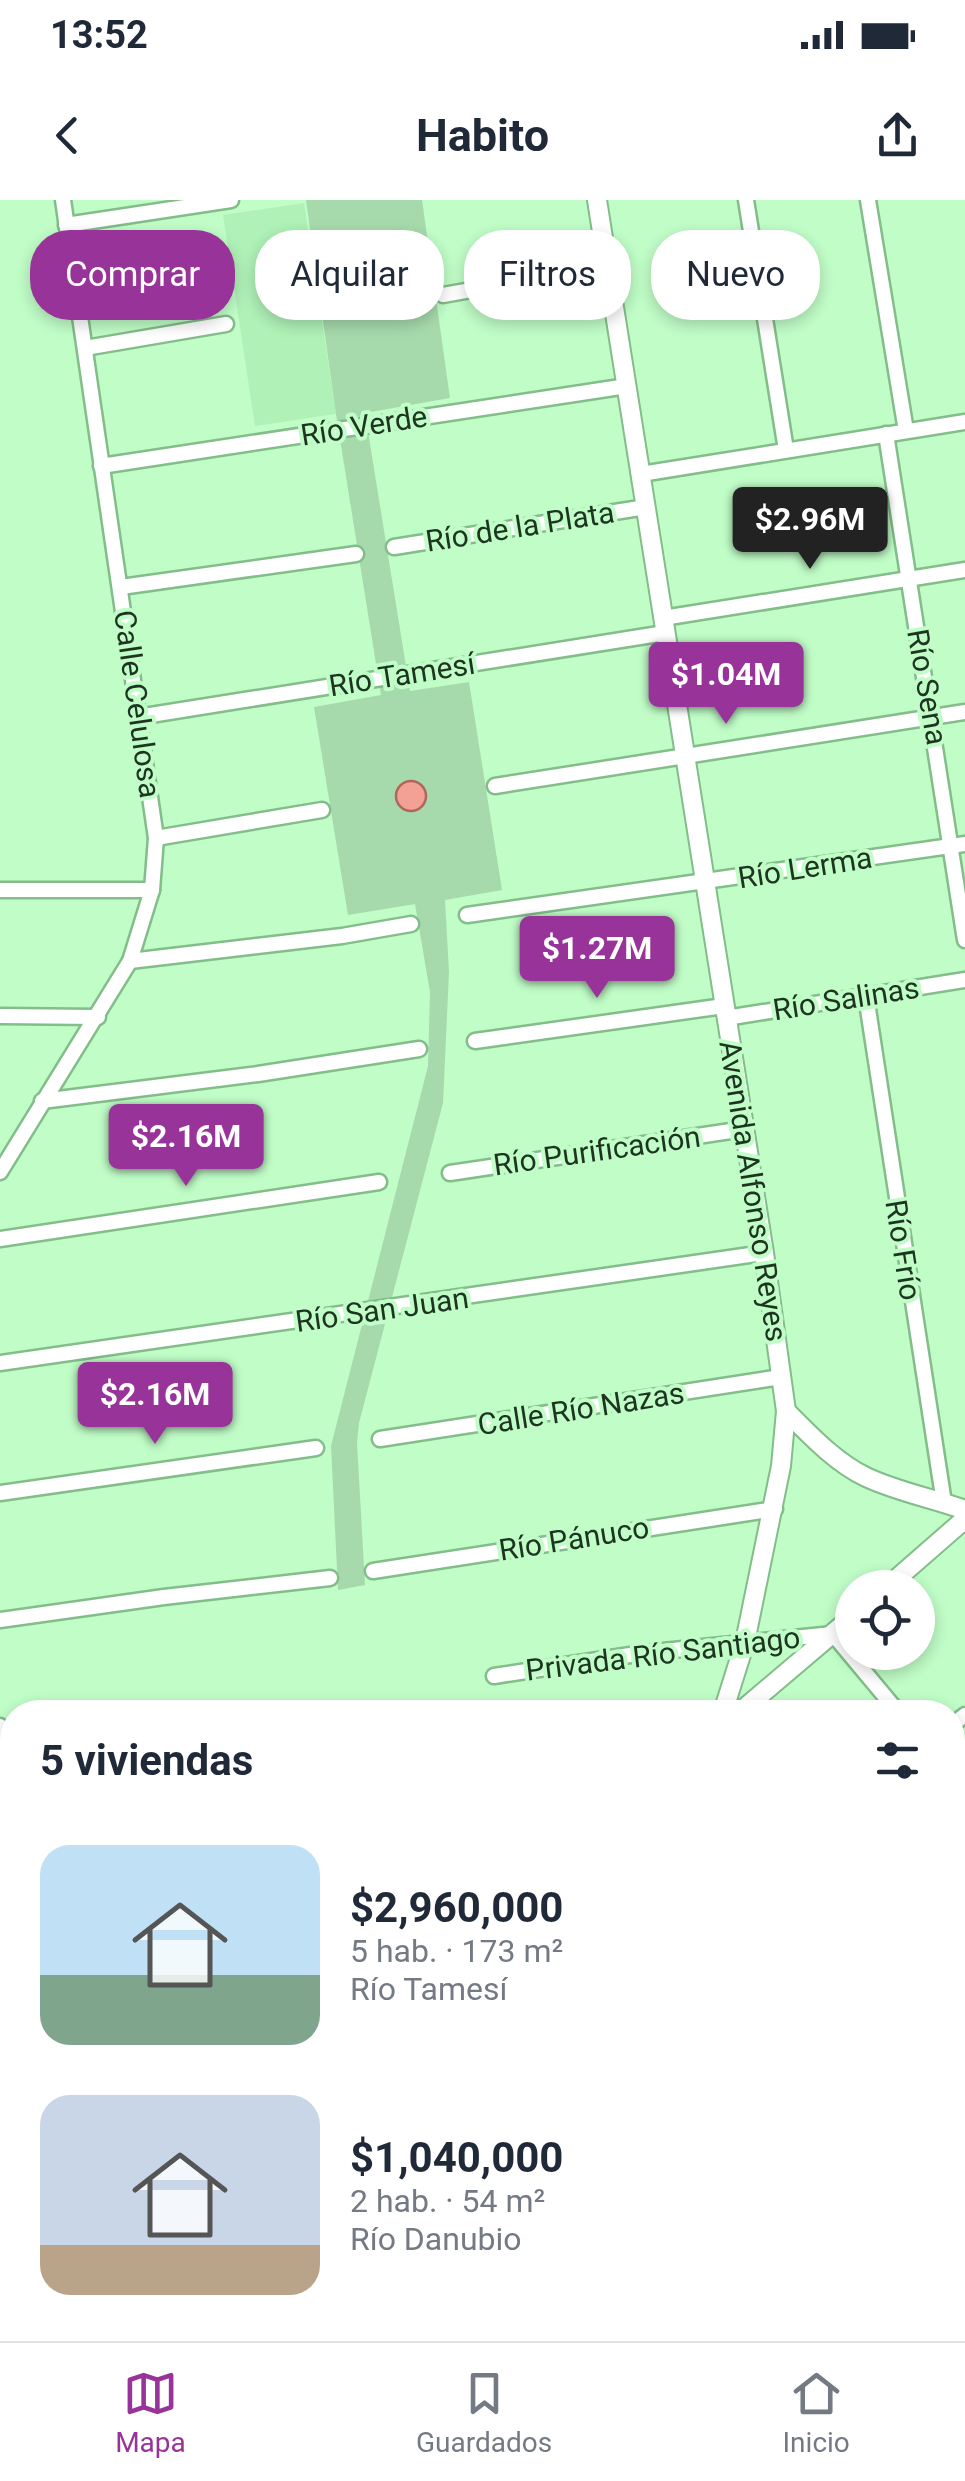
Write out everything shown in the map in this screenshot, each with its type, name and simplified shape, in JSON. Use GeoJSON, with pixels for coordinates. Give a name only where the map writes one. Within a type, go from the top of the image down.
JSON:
{"type":"FeatureCollection","features":[{"type":"Feature","properties":{"kind":"street","name":"Calle Celulosa"},"geometry":{"type":"LineString","coordinates":[[0,1172],[130,961],[152,890],[156,838],[63,200]]}},
{"type":"Feature","properties":{"kind":"street"},"geometry":{"type":"LineString","coordinates":[[66,225],[231,200]]}},
{"type":"Feature","properties":{"kind":"street","name":"Avenida Alfonso Reyes"},"geometry":{"type":"LineString","coordinates":[[597,200],[602,230]]}},
{"type":"Feature","properties":{"kind":"street"},"geometry":{"type":"LineString","coordinates":[[746,200],[786,450]]}},
{"type":"Feature","properties":{"kind":"street"},"geometry":{"type":"LineString","coordinates":[[868,200],[906,430]]}},
{"type":"Feature","properties":{"kind":"street","name":"Avenida Alfonso Reyes"},"geometry":{"type":"LineString","coordinates":[[617,320],[786,1411],[775,1508],[745,1642],[727,1700]]}},
{"type":"Feature","properties":{"kind":"street"},"geometry":{"type":"LineString","coordinates":[[85,348],[226,324]]}},
{"type":"Feature","properties":{"kind":"street","name":"Río Verde"},"geometry":{"type":"LineString","coordinates":[[101,466],[627,386]]}},
{"type":"Feature","properties":{"kind":"street","name":"Río de la Plata"},"geometry":{"type":"LineString","coordinates":[[641,474],[965,422]]}},
{"type":"Feature","properties":{"kind":"street","name":"Río Sena"},"geometry":{"type":"LineString","coordinates":[[886,434],[932,717],[959,845],[965,940]]}},
{"type":"Feature","properties":{"kind":"street","name":"Río de la Plata"},"geometry":{"type":"LineString","coordinates":[[394,547],[646,507]]}},
{"type":"Feature","properties":{"kind":"street"},"geometry":{"type":"LineString","coordinates":[[120,587],[356,554]]}},
{"type":"Feature","properties":{"kind":"street","name":"Río Tamesí"},"geometry":{"type":"LineString","coordinates":[[138,717],[965,570]]}},
{"type":"Feature","properties":{"kind":"street"},"geometry":{"type":"LineString","coordinates":[[495,786],[965,712]]}},
{"type":"Feature","properties":{"kind":"street"},"geometry":{"type":"LineString","coordinates":[[156,838],[322,810]]}},
{"type":"Feature","properties":{"kind":"street","name":"Río Lerma"},"geometry":{"type":"LineString","coordinates":[[467,915],[959,845]]}},
{"type":"Feature","properties":{"kind":"street"},"geometry":{"type":"LineString","coordinates":[[0,890],[152,890]]}},
{"type":"Feature","properties":{"kind":"street"},"geometry":{"type":"LineString","coordinates":[[130,961],[411,924]]}},
{"type":"Feature","properties":{"kind":"street","name":"Río Salinas"},"geometry":{"type":"LineString","coordinates":[[475,1041],[866,996],[965,980]]}},
{"type":"Feature","properties":{"kind":"street","name":"Río Frío"},"geometry":{"type":"LineString","coordinates":[[866,996],[944,1503]]}},
{"type":"Feature","properties":{"kind":"street"},"geometry":{"type":"LineString","coordinates":[[0,1016],[98,1017]]}},
{"type":"Feature","properties":{"kind":"street"},"geometry":{"type":"LineString","coordinates":[[42,1101],[419,1049]]}},
{"type":"Feature","properties":{"kind":"street","name":"Río Purificación"},"geometry":{"type":"LineString","coordinates":[[450,1172],[744,1129]]}},
{"type":"Feature","properties":{"kind":"street"},"geometry":{"type":"LineString","coordinates":[[0,1239],[379,1182]]}},
{"type":"Feature","properties":{"kind":"street","name":"Río San Juan"},"geometry":{"type":"LineString","coordinates":[[0,1364],[764,1253]]}},
{"type":"Feature","properties":{"kind":"street","name":"Calle Río Nazas"},"geometry":{"type":"LineString","coordinates":[[380,1440],[781,1377]]}},
{"type":"Feature","properties":{"kind":"street"},"geometry":{"type":"LineString","coordinates":[[786,1411],[816,1442],[861,1475],[965,1510]]}},
{"type":"Feature","properties":{"kind":"street"},"geometry":{"type":"LineString","coordinates":[[0,1492],[316,1448]]}},
{"type":"Feature","properties":{"kind":"street","name":"Río Pánuco"},"geometry":{"type":"LineString","coordinates":[[374,1571],[775,1508]]}},
{"type":"Feature","properties":{"kind":"street"},"geometry":{"type":"LineString","coordinates":[[907,1570],[965,1519]]}},
{"type":"Feature","properties":{"kind":"street"},"geometry":{"type":"LineString","coordinates":[[0,1620],[330,1578]]}},
{"type":"Feature","properties":{"kind":"street"},"geometry":{"type":"LineString","coordinates":[[754,1700],[833,1634],[888,1700]]}},
{"type":"Feature","properties":{"kind":"street","name":"Privada Río Santiago"},"geometry":{"type":"LineString","coordinates":[[494,1676],[642,1652],[833,1634]]}},
{"type":"Feature","properties":{"kind":"shaded area"},"geometry":{"type":"Polygon","coordinates":[[[306,200],[422,200],[426,230],[310,230],[306,200]]]}},
{"type":"Feature","properties":{"kind":"shaded area"},"geometry":{"type":"Polygon","coordinates":[[[304,203],[308,230],[255,230],[255,320],[322,320],[336,414],[255,426],[235,294],[235,230],[225,230],[223,215],[304,203]]]}},
{"type":"Feature","properties":{"kind":"shaded area"},"geometry":{"type":"Polygon","coordinates":[[[323,320],[439,320],[450,398],[365,413],[410,691],[469,682],[502,890],[445,900],[449,972],[443,1103],[359,1423],[365,1585],[338,1590],[331,1446],[428,1066],[430,992],[415,904],[348,915],[314,707],[381,695],[323,320]]]}},
{"type":"Feature","properties":{"kind":"building"},"geometry":{"type":"Polygon","coordinates":[[[411,781],[422,785],[426,796],[422,807],[411,811],[400,807],[396,796],[400,785],[411,781]]]}}]}
